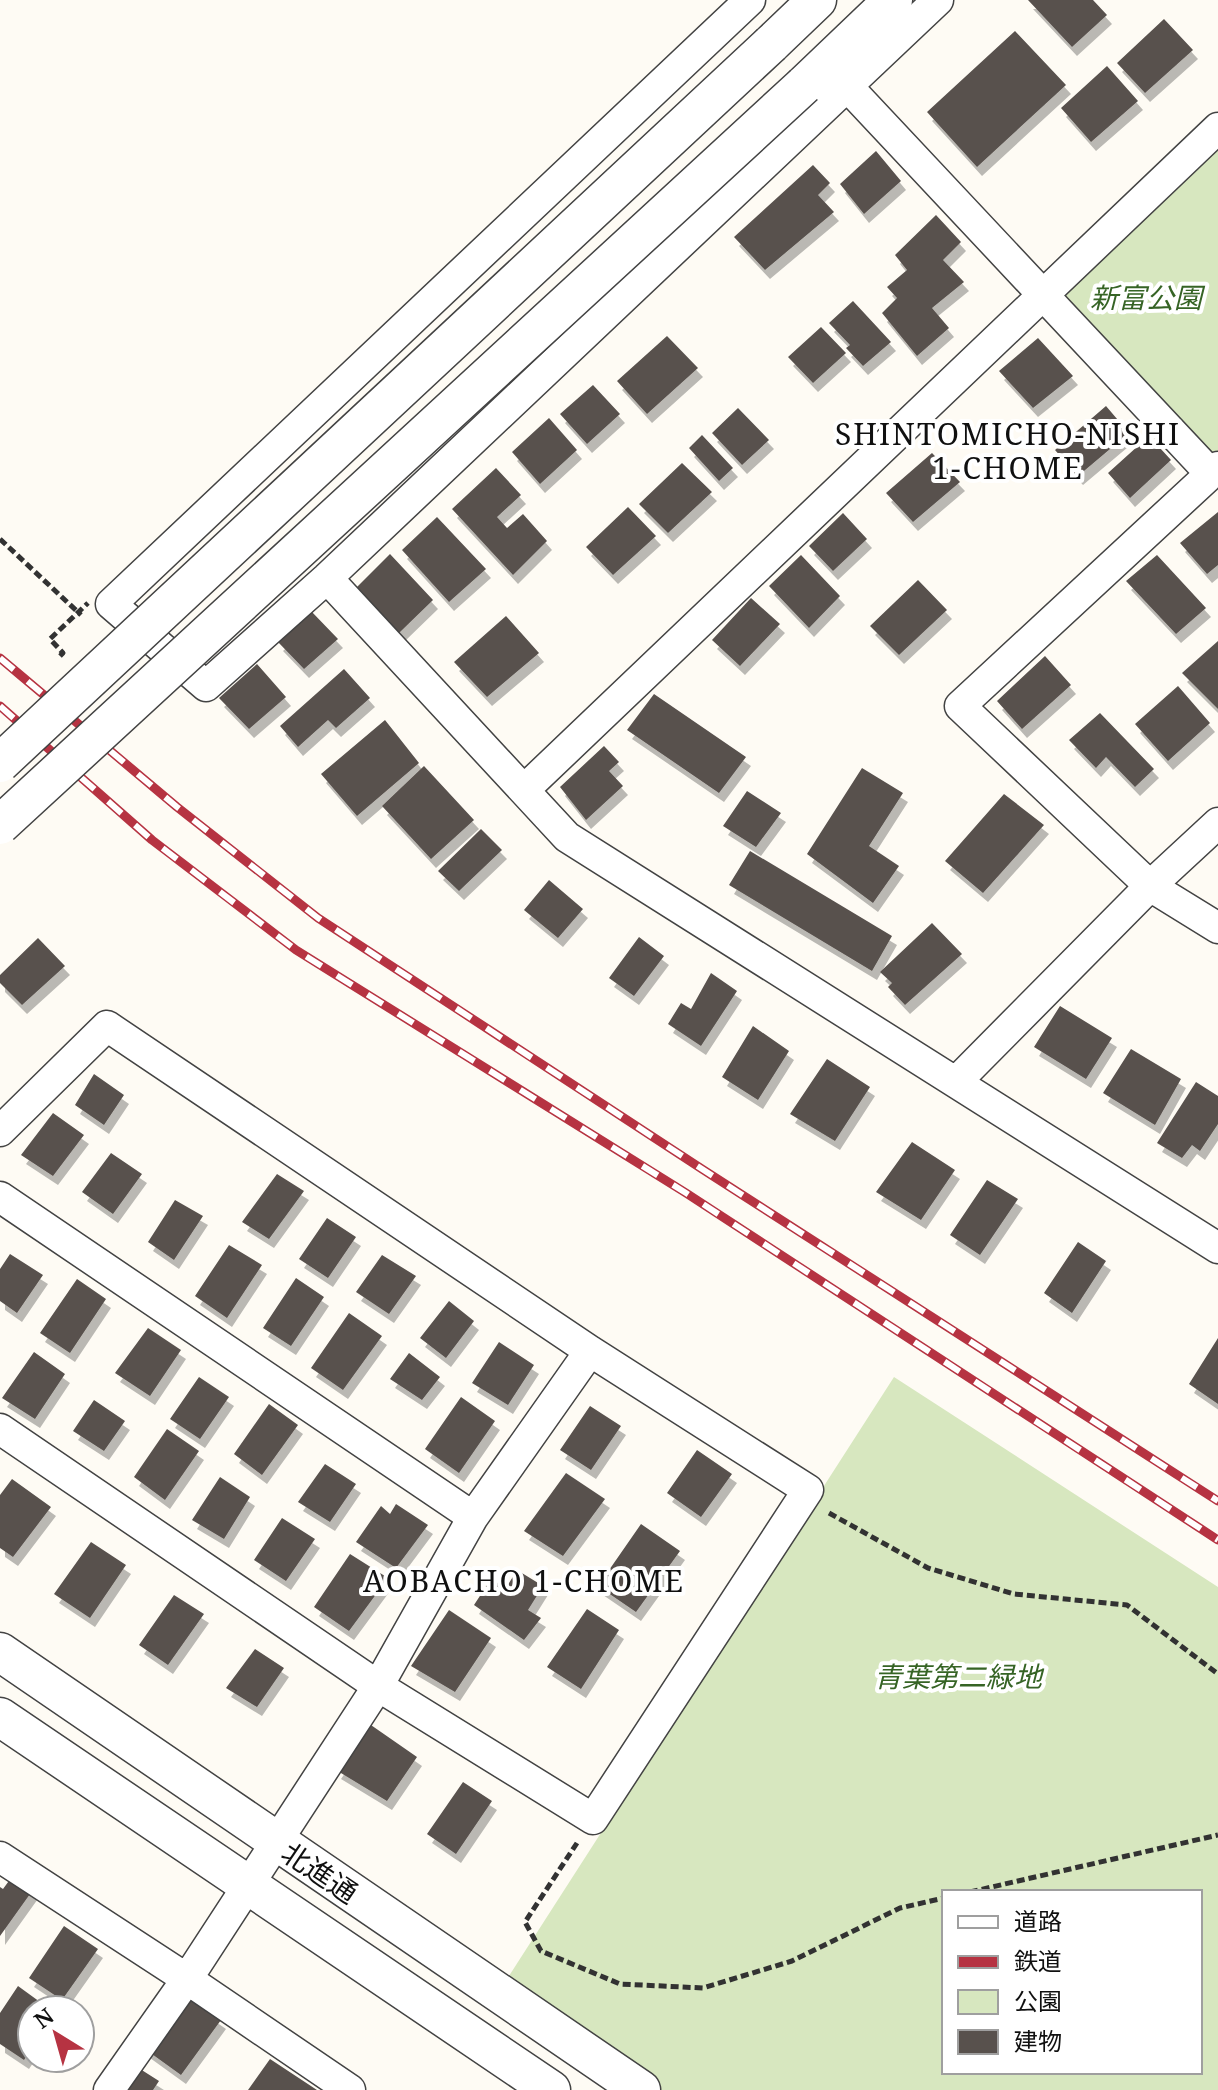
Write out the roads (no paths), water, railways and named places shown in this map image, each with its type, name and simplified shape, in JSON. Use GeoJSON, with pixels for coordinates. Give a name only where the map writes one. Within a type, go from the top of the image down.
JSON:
{"type":"FeatureCollection","features":[{"type":"Feature","properties":{"kind":"street"},"geometry":{"type":"LineString","coordinates":[[750,0],[100,603],[206,686],[327,578],[938,0]]}},
{"type":"Feature","properties":{"kind":"street"},"geometry":{"type":"LineString","coordinates":[[0,763],[817,0]]}},
{"type":"Feature","properties":{"kind":"street"},"geometry":{"type":"LineString","coordinates":[[0,825],[893,0]]}},
{"type":"Feature","properties":{"kind":"street"},"geometry":{"type":"LineString","coordinates":[[847,86],[1214,470],[960,706],[1150,886],[1218,928]]}},
{"type":"Feature","properties":{"kind":"street"},"geometry":{"type":"LineString","coordinates":[[524,790],[1218,128]]}},
{"type":"Feature","properties":{"kind":"street"},"geometry":{"type":"LineString","coordinates":[[327,578],[567,837],[1218,1248]]}},
{"type":"Feature","properties":{"kind":"street"},"geometry":{"type":"LineString","coordinates":[[956,1082],[1150,886],[1218,823]]}},
{"type":"Feature","properties":{"kind":"street"},"geometry":{"type":"LineString","coordinates":[[0,1131],[107,1026],[590,1351],[808,1490],[593,1819],[378,1686],[0,1429]]}},
{"type":"Feature","properties":{"kind":"street"},"geometry":{"type":"LineString","coordinates":[[0,1197],[473,1517]]}},
{"type":"Feature","properties":{"kind":"street"},"geometry":{"type":"LineString","coordinates":[[109,2090],[187,1979],[378,1686],[473,1517],[590,1351]]}},
{"type":"Feature","properties":{"kind":"street","name":"北進通"},"geometry":{"type":"LineString","coordinates":[[0,1652],[641,2090]]}},
{"type":"Feature","properties":{"kind":"street","name":"北進通"},"geometry":{"type":"LineString","coordinates":[[0,1717],[551,2090]]}},
{"type":"Feature","properties":{"kind":"street"},"geometry":{"type":"LineString","coordinates":[[0,1857],[350,2090]]}},
{"type":"Feature","properties":{"kind":"railway"},"geometry":{"type":"LineString","coordinates":[[0,658],[177,807],[318,918],[1218,1501]]}},
{"type":"Feature","properties":{"kind":"railway"},"geometry":{"type":"LineString","coordinates":[[0,706],[152,840],[296,950],[686,1193],[1218,1540]]}},
{"type":"Feature","properties":{"kind":"district","name":"SHINTOMICHO-NISHI 1-CHOME"},"geometry":{"type":"Point","coordinates":[1008,450]}},
{"type":"Feature","properties":{"kind":"district","name":"AOBACHO 1-CHOME"},"geometry":{"type":"Point","coordinates":[524,1580]}},
{"type":"Feature","properties":{"kind":"park label","name":"新富公園"},"geometry":{"type":"Point","coordinates":[1146,297]}},
{"type":"Feature","properties":{"kind":"park label","name":"青葉第二緑地"},"geometry":{"type":"Point","coordinates":[958,1676]}}]}
